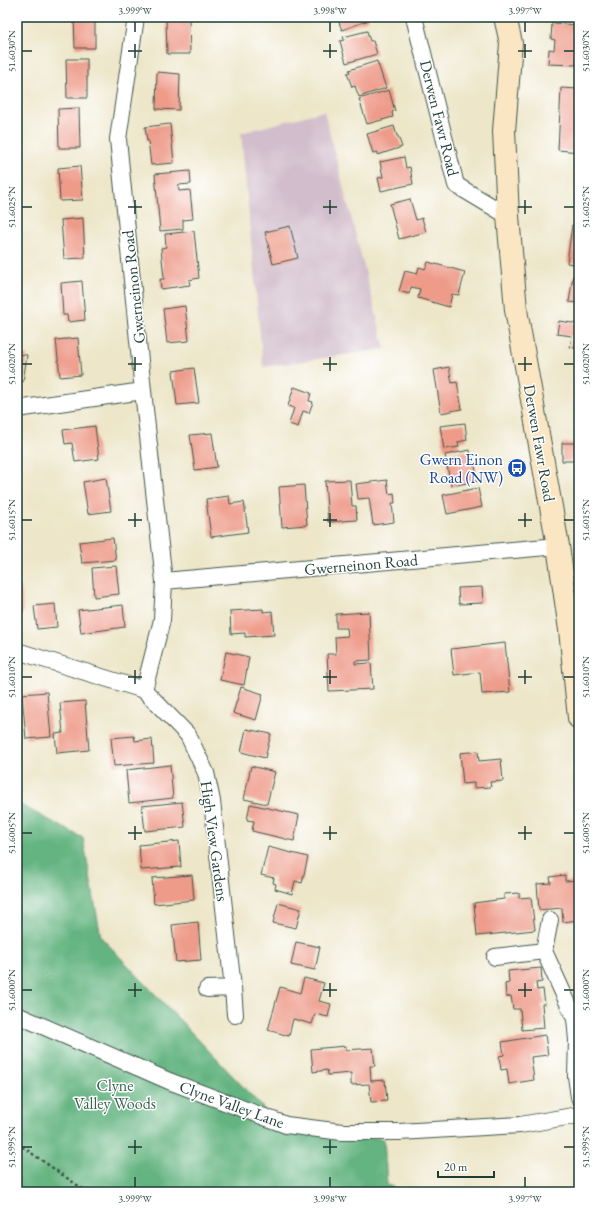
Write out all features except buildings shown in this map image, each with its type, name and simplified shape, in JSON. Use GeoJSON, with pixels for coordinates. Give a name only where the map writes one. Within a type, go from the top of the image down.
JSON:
{"type":"FeatureCollection","features":[{"type":"Feature","properties":{"kind":"main road","name":"Derwen Fawr Road"},"geometry":{"type":"LineString","coordinates":[[504,17],[511,43],[504,131],[508,216],[516,310],[574,629],[579,718]]}},
{"type":"Feature","properties":{"kind":"street","name":"Gwerneinon Road"},"geometry":{"type":"LineString","coordinates":[[136,17],[118,139],[143,391],[164,581],[162,620],[144,690]]}},
{"type":"Feature","properties":{"kind":"street","name":"Derwen Fawr Road"},"geometry":{"type":"LineString","coordinates":[[414,17],[456,185],[508,216]]}},
{"type":"Feature","properties":{"kind":"street"},"geometry":{"type":"LineString","coordinates":[[17,409],[143,391]]}},
{"type":"Feature","properties":{"kind":"street","name":"Gwerneinon Road"},"geometry":{"type":"LineString","coordinates":[[164,581],[558,546]]}},
{"type":"Feature","properties":{"kind":"street"},"geometry":{"type":"LineString","coordinates":[[17,651],[144,690]]}},
{"type":"Feature","properties":{"kind":"street","name":"High View Gardens"},"geometry":{"type":"LineString","coordinates":[[144,690],[188,735],[206,773],[212,802],[235,1015]]}},
{"type":"Feature","properties":{"kind":"street"},"geometry":{"type":"LineString","coordinates":[[550,920],[544,950],[575,1019],[577,1040],[576,1076],[579,1097]]}},
{"type":"Feature","properties":{"kind":"street"},"geometry":{"type":"LineString","coordinates":[[495,957],[544,950]]}},
{"type":"Feature","properties":{"kind":"street"},"geometry":{"type":"LineString","coordinates":[[207,989],[233,988]]}},
{"type":"Feature","properties":{"kind":"street","name":"Clyne Valley Lane"},"geometry":{"type":"LineString","coordinates":[[17,1015],[169,1081],[286,1125],[342,1132],[399,1132],[520,1125],[579,1115]]}},
{"type":"Feature","properties":{"kind":"path"},"geometry":{"type":"LineString","coordinates":[[17,1142],[87,1192]]}},
{"type":"Feature","properties":{"kind":"shaded area"},"geometry":{"type":"Polygon","coordinates":[[[324,111],[385,349],[263,367],[241,133],[324,111]]]}},
{"type":"Feature","properties":{"kind":"green space","name":"Clyne Valley Woods"},"geometry":{"type":"Polygon","coordinates":[[[17,803],[83,838],[101,937],[284,1130],[384,1139],[387,1185],[406,1192],[17,1192],[17,803]]]}},
{"type":"Feature","properties":{"kind":"place","name":"Gwern Einon Road (NW)"},"geometry":{"type":"Point","coordinates":[517,468]}}]}
